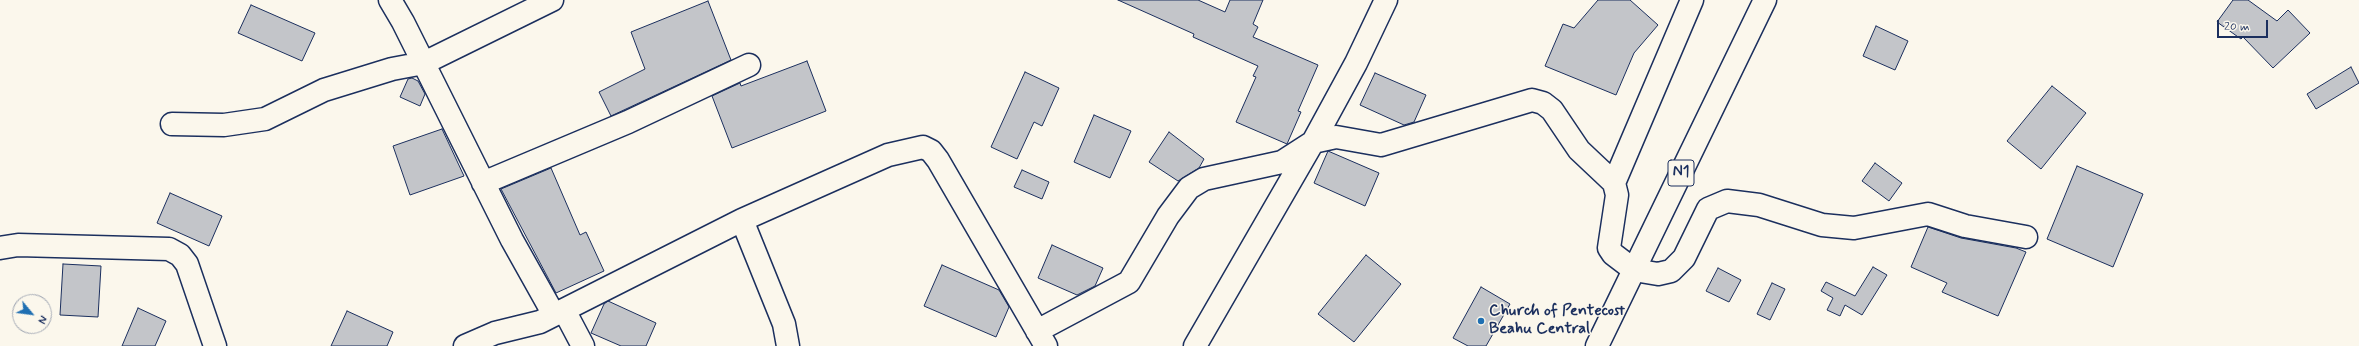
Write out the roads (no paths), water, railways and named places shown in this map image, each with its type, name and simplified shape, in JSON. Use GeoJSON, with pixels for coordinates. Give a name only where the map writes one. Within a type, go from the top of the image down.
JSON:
{"type":"FeatureCollection","features":[{"type":"Feature","properties":{"kind":"main road"},"geometry":{"type":"LineString","coordinates":[[390,0],[424,63],[483,183],[559,312],[583,346]]}},
{"type":"Feature","properties":{"kind":"main road"},"geometry":{"type":"LineString","coordinates":[[172,124],[224,125],[265,119],[324,90],[392,69],[424,63],[552,0]]}},
{"type":"Feature","properties":{"kind":"main road"},"geometry":{"type":"LineString","coordinates":[[1196,346],[1313,142],[1356,63],[1386,0]]}},
{"type":"Feature","properties":{"kind":"main road"},"geometry":{"type":"LineString","coordinates":[[1614,183],[1692,0]]}},
{"type":"Feature","properties":{"kind":"main road","name":"N1"},"geometry":{"type":"LineString","coordinates":[[1597,346],[1765,0]]}},
{"type":"Feature","properties":{"kind":"main road"},"geometry":{"type":"LineString","coordinates":[[483,183],[628,122],[749,65]]}},
{"type":"Feature","properties":{"kind":"main road"},"geometry":{"type":"LineString","coordinates":[[465,346],[483,337],[532,325],[742,220],[888,155],[923,147],[932,151],[938,160],[1042,338],[1129,282],[1168,216],[1189,188],[1204,179],[1282,162],[1313,142],[1336,136],[1381,145],[1532,100],[1543,104],[1552,110],[1579,150],[1614,183],[1617,195],[1609,248],[1613,254],[1634,270],[1658,274],[1670,271],[1684,258],[1708,209],[1727,201],[1759,205],[1822,225],[1854,228],[1928,214],[1965,226],[2026,237]]}},
{"type":"Feature","properties":{"kind":"main road"},"geometry":{"type":"LineString","coordinates":[[742,220],[784,324],[788,346]]}},
{"type":"Feature","properties":{"kind":"main road"},"geometry":{"type":"LineString","coordinates":[[0,248],[18,246],[169,249],[180,255],[187,264],[215,346]]}},
{"type":"Feature","properties":{"kind":"place","name":"Church of Pentecost Beahu Central"},"geometry":{"type":"Point","coordinates":[1481,321]}}]}
